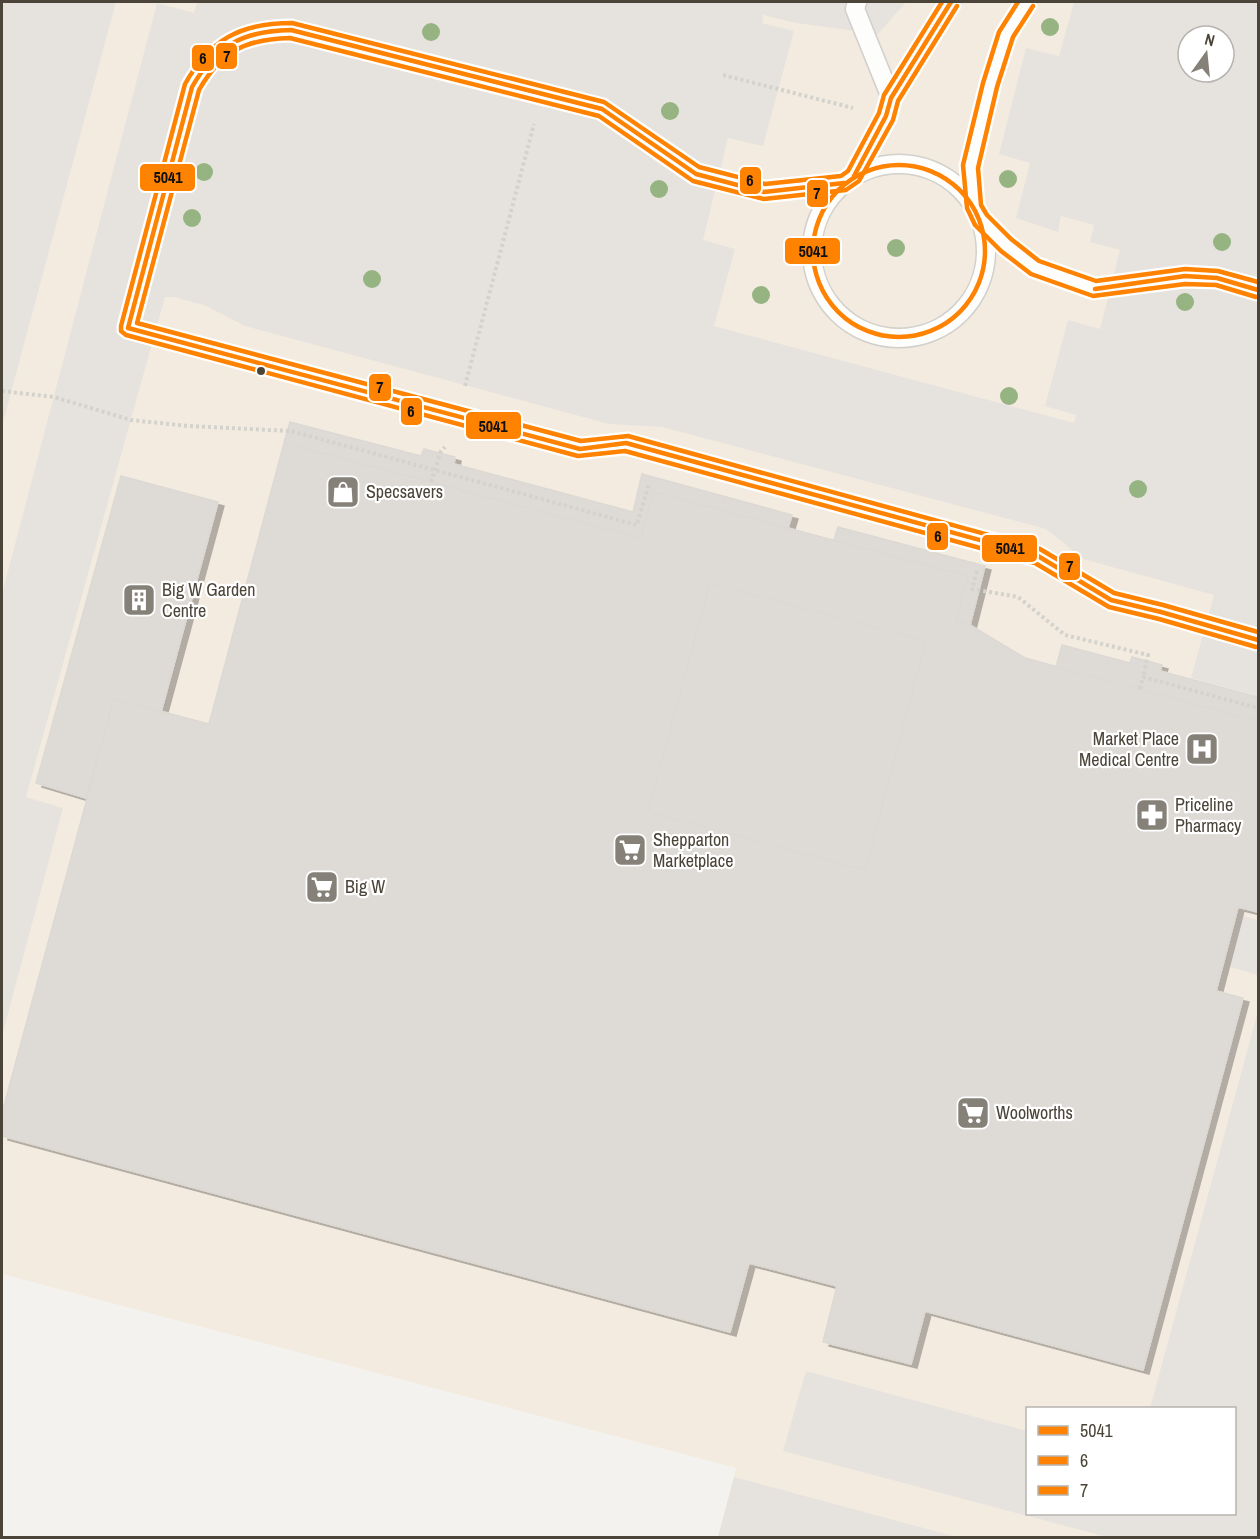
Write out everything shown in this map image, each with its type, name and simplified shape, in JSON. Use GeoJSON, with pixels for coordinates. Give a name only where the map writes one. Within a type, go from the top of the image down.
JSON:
{"type":"FeatureCollection","features":[{"type":"Feature","properties":{"kind":"lane"},"geometry":{"type":"LineString","coordinates":[[857,2],[855,9],[891,98]]}},
{"type":"Feature","properties":{"kind":"lane"},"geometry":{"type":"LineString","coordinates":[[951,2],[891,98],[886,116],[849,179],[828,199],[817,219],[812,242],[813,265],[819,287],[835,310],[857,327],[884,337],[913,337],[939,328],[960,313],[975,293],[984,270],[986,244],[977,213],[970,167],[990,85],[1006,34],[1027,2]]}},
{"type":"Feature","properties":{"kind":"lane"},"geometry":{"type":"LineString","coordinates":[[1258,290],[1217,278],[1185,276],[1095,289],[1035,268],[1006,245],[977,213],[957,186],[934,171],[907,164],[880,166],[849,179],[764,192],[696,174],[602,109],[291,30],[266,30],[235,40],[211,58],[194,82],[184,111],[128,328],[580,449],[626,443],[1038,556],[1111,600],[1258,640]]}},
{"type":"Feature","properties":{"kind":"path"},"geometry":{"type":"LineString","coordinates":[[431,482],[441,451],[450,440],[541,94]]}},
{"type":"Feature","properties":{"kind":"path"},"geometry":{"type":"LineString","coordinates":[[2,391],[54,397],[131,420],[188,426],[291,431],[637,525],[649,484],[660,487]]}},
{"type":"Feature","properties":{"kind":"path"},"geometry":{"type":"LineString","coordinates":[[966,568],[978,571],[972,589],[1018,597],[1065,635],[1148,655],[1140,689]]}},
{"type":"Feature","properties":{"kind":"path"},"geometry":{"type":"LineString","coordinates":[[1143,676],[1258,708]]}},
{"type":"Feature","properties":{"kind":"shaded area","name":"Shepparton Marketplace"},"geometry":{"type":"Polygon","coordinates":[[[2,2],[1258,2],[1258,1537],[718,1537],[736,1468],[2,1274],[2,2]]]}},
{"type":"Feature","properties":{"kind":"shaded area"},"geometry":{"type":"Polygon","coordinates":[[[2,2],[116,2],[2,426],[2,2]]]}},
{"type":"Feature","properties":{"kind":"shaded area"},"geometry":{"type":"Polygon","coordinates":[[[197,2],[906,2],[878,34],[796,23],[763,15],[762,23],[794,31],[763,146],[728,138],[703,240],[735,249],[714,326],[1074,423],[1076,415],[1045,406],[1068,320],[1100,329],[1120,250],[1090,242],[1094,225],[1061,216],[1058,232],[1016,218],[1030,163],[999,154],[1026,48],[1059,56],[1074,2],[1258,2],[1258,696],[1191,678],[1214,595],[1083,559],[1046,529],[662,427],[609,424],[245,326],[206,306],[175,297],[165,297],[26,797],[63,808],[2,1036],[2,594],[157,3],[194,13],[197,2]]]}},
{"type":"Feature","properties":{"kind":"shaded area"},"geometry":{"type":"Polygon","coordinates":[[[1243,916],[1258,920],[1258,975],[1230,967],[1243,916]]]}},
{"type":"Feature","properties":{"kind":"shaded area"},"geometry":{"type":"Polygon","coordinates":[[[1258,1011],[1258,1537],[1107,1537],[783,1451],[806,1371],[1026,1431],[1026,1515],[1236,1515],[1236,1407],[1150,1407],[1258,1011]]]}},
{"type":"Feature","properties":{"kind":"shaded area"},"geometry":{"type":"Polygon","coordinates":[[[734,1477],[957,1537],[718,1537],[734,1477]]]}},
{"type":"Feature","properties":{"kind":"building"},"geometry":{"type":"Polygon","coordinates":[[[290,422],[421,456],[424,449],[455,457],[454,464],[633,512],[642,474],[792,515],[788,528],[653,492],[641,538],[284,443],[290,422]]]}},
{"type":"Feature","properties":{"kind":"building","name":"Shepparton Marketplace"},"geometry":{"type":"Polygon","coordinates":[[[284,443],[641,538],[653,492],[968,576],[956,621],[970,625],[1025,658],[1258,721],[1258,912],[1238,907],[1216,991],[1243,998],[1143,1370],[925,1311],[911,1364],[823,1342],[837,1286],[749,1263],[730,1332],[2,1136],[2,1113],[114,699],[209,724],[284,443]]]}},
{"type":"Feature","properties":{"kind":"building","name":"Big W Garden Centre"},"geometry":{"type":"Polygon","coordinates":[[[121,476],[218,502],[161,712],[114,699],[86,798],[36,783],[121,476]]]}},
{"type":"Feature","properties":{"kind":"building"},"geometry":{"type":"Polygon","coordinates":[[[838,527],[985,566],[970,625],[956,621],[968,576],[834,540],[838,527]]]}},
{"type":"Feature","properties":{"kind":"building"},"geometry":{"type":"Polygon","coordinates":[[[710,583],[926,641],[865,870],[648,812],[710,583]]]}},
{"type":"Feature","properties":{"kind":"building"},"geometry":{"type":"Polygon","coordinates":[[[1062,645],[1130,663],[1132,657],[1162,665],[1160,671],[1258,697],[1258,721],[1056,667],[1062,645]]]}},
{"type":"Feature","properties":{"kind":"transit line","name":"6"},"geometry":{"type":"LineString","coordinates":[[942,2],[884,95],[879,113],[848,171],[841,176],[765,184],[699,167],[604,102],[292,23],[257,26],[242,30],[216,45],[205,55],[185,84],[121,331],[126,335],[578,456],[625,451],[1035,563],[1109,607],[1256,647]]}},
{"type":"Feature","properties":{"kind":"transit line","name":"5041"},"geometry":{"type":"LineString","coordinates":[[854,176],[886,116],[891,98],[951,2]]}},
{"type":"Feature","properties":{"kind":"transit line","name":"6"},"geometry":{"type":"LineString","coordinates":[[1018,2],[999,32],[983,83],[963,165],[967,208],[975,225],[1001,251],[1031,274],[1093,296],[1185,284],[1216,285],[1256,297]]}},
{"type":"Feature","properties":{"kind":"transit line","name":"7"},"geometry":{"type":"LineString","coordinates":[[957,6],[898,101],[893,120],[859,181],[846,190],[764,199],[693,181],[599,116],[290,38],[260,41],[248,45],[236,50],[216,66],[199,90],[137,323],[581,441],[628,436],[1040,549],[1114,593],[1258,632]]}},
{"type":"Feature","properties":{"kind":"transit line","name":"7"},"geometry":{"type":"LineString","coordinates":[[1033,6],[1013,37],[997,87],[978,168],[981,205],[987,215],[1011,239],[1039,261],[1096,281],[1185,269],[1218,271],[1258,282]]}},
{"type":"Feature","properties":{"kind":"transit line","name":"5041"},"geometry":{"type":"LineString","coordinates":[[844,183],[764,192],[696,174],[602,109],[291,30],[259,33],[232,43],[221,51],[192,87],[128,328],[580,449],[626,443],[1038,556],[1111,600],[1258,640]]}},
{"type":"Feature","properties":{"kind":"transit line","name":"5041"},"geometry":{"type":"LineString","coordinates":[[899,165],[916,166],[932,171],[947,179],[960,190],[971,203],[979,218],[984,234],[985,251],[984,268],[979,284],[971,299],[960,312],[947,323],[932,331],[916,336],[899,337],[882,336],[866,331],[851,323],[838,312],[827,299],[819,284],[814,268],[813,251],[814,234],[819,218],[827,203],[838,190],[851,179],[866,171],[882,166],[899,165]]}},
{"type":"Feature","properties":{"kind":"transit line","name":"5041"},"geometry":{"type":"LineString","coordinates":[[1095,289],[1185,276],[1217,278],[1258,290]]}},
{"type":"Feature","properties":{"kind":"place","name":"Specsavers"},"geometry":{"type":"Point","coordinates":[343,492]}},
{"type":"Feature","properties":{"kind":"place","name":"Big W Garden Centre"},"geometry":{"type":"Point","coordinates":[139,600]}},
{"type":"Feature","properties":{"kind":"place","name":"Market Place Medical Centre"},"geometry":{"type":"Point","coordinates":[1202,749]}},
{"type":"Feature","properties":{"kind":"place","name":"Priceline Pharmacy"},"geometry":{"type":"Point","coordinates":[1152,815]}},
{"type":"Feature","properties":{"kind":"place","name":"Shepparton Marketplace"},"geometry":{"type":"Point","coordinates":[630,850]}},
{"type":"Feature","properties":{"kind":"place","name":"Big W"},"geometry":{"type":"Point","coordinates":[322,887]}},
{"type":"Feature","properties":{"kind":"place","name":"Woolworths"},"geometry":{"type":"Point","coordinates":[973,1113]}}]}
